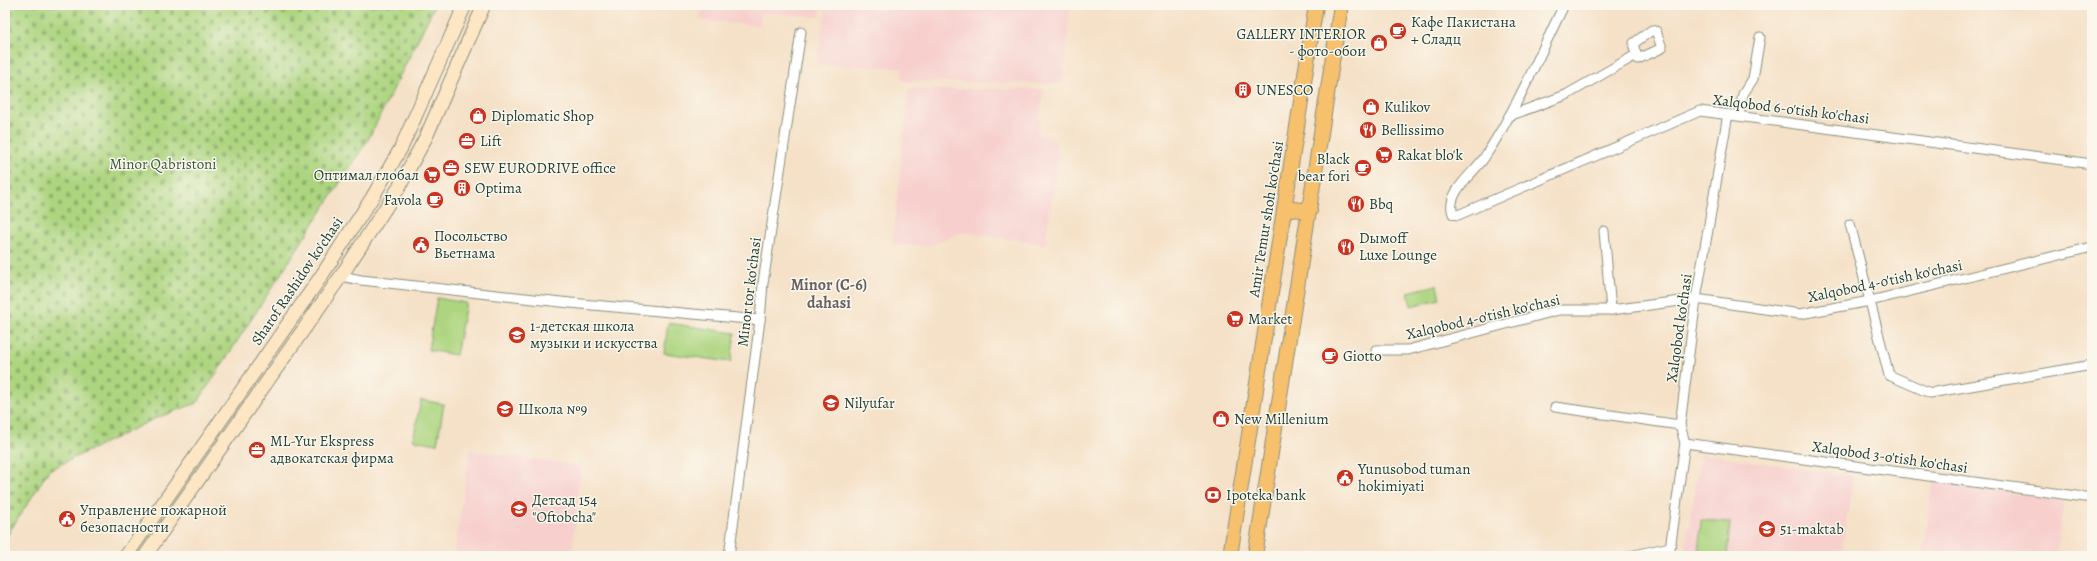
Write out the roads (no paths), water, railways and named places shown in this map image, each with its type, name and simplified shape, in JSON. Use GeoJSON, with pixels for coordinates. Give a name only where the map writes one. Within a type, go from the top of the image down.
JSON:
{"type":"FeatureCollection","features":[{"type":"Feature","properties":{"kind":"main road","name":"Sharof Rashidov ko'chasi"},"geometry":{"type":"LineString","coordinates":[[126,556],[320,278],[372,198],[401,148],[464,5]]}},
{"type":"Feature","properties":{"kind":"main road","name":"Sharof Rashidov ko'chasi"},"geometry":{"type":"LineString","coordinates":[[145,556],[341,276],[398,189],[423,142],[484,5]]}},
{"type":"Feature","properties":{"kind":"main road","name":"Amir Temur shoh ko'chasi"},"geometry":{"type":"LineString","coordinates":[[1230,556],[1316,5]]}},
{"type":"Feature","properties":{"kind":"main road"},"geometry":{"type":"LineString","coordinates":[[1255,556],[1341,5]]}},
{"type":"Feature","properties":{"kind":"main road"},"geometry":{"type":"LineString","coordinates":[[1285,208],[1310,211]]}},
{"type":"Feature","properties":{"kind":"street"},"geometry":{"type":"LineString","coordinates":[[1510,116],[1564,5]]}},
{"type":"Feature","properties":{"kind":"street","name":"Minor tor ko'chasi"},"geometry":{"type":"LineString","coordinates":[[729,556],[772,216],[801,32]]}},
{"type":"Feature","properties":{"kind":"street"},"geometry":{"type":"LineString","coordinates":[[1740,115],[1743,94],[1753,79],[1760,37]]}},
{"type":"Feature","properties":{"kind":"street"},"geometry":{"type":"LineString","coordinates":[[1510,116],[1566,95],[1636,55]]}},
{"type":"Feature","properties":{"kind":"street","name":"Xalqobod 6-o'tish ko'chasi"},"geometry":{"type":"LineString","coordinates":[[1510,116],[1484,159],[1454,194],[1453,214],[1458,215],[1700,111],[1740,115],[2092,164]]}},
{"type":"Feature","properties":{"kind":"street","name":"Xalqobod ko'chasi"},"geometry":{"type":"LineString","coordinates":[[1630,556],[1670,551],[1685,443],[1680,425],[1696,299],[1728,114]]}},
{"type":"Feature","properties":{"kind":"street"},"geometry":{"type":"LineString","coordinates":[[1850,224],[1889,375],[1930,393],[2092,365]]}},
{"type":"Feature","properties":{"kind":"street"},"geometry":{"type":"LineString","coordinates":[[1604,231],[1611,310]]}},
{"type":"Feature","properties":{"kind":"street","name":"Xalqobod 4-o'tish ko'chasi"},"geometry":{"type":"LineString","coordinates":[[1376,350],[1408,350],[1559,310],[1611,310],[1696,299],[1800,314],[1870,301],[2092,247]]}},
{"type":"Feature","properties":{"kind":"street"},"geometry":{"type":"LineString","coordinates":[[341,276],[361,280],[548,301],[760,320]]}},
{"type":"Feature","properties":{"kind":"street"},"geometry":{"type":"LineString","coordinates":[[1556,407],[1680,425]]}},
{"type":"Feature","properties":{"kind":"street","name":"Xalqobod 3-o'tish ko'chasi"},"geometry":{"type":"LineString","coordinates":[[1685,443],[2092,498]]}},
{"type":"Feature","properties":{"kind":"place","name":"Кафе Пакистана + Сладц"},"geometry":{"type":"Point","coordinates":[1398,31]}},
{"type":"Feature","properties":{"kind":"place","name":"GALLERY INTERIOR - фото-обои"},"geometry":{"type":"Point","coordinates":[1379,43]}},
{"type":"Feature","properties":{"kind":"place","name":"UNESCO"},"geometry":{"type":"Point","coordinates":[1243,90]}},
{"type":"Feature","properties":{"kind":"place","name":"Kulikov"},"geometry":{"type":"Point","coordinates":[1371,107]}},
{"type":"Feature","properties":{"kind":"place","name":"Diplomatic Shop"},"geometry":{"type":"Point","coordinates":[478,116]}},
{"type":"Feature","properties":{"kind":"place","name":"Bellissimo"},"geometry":{"type":"Point","coordinates":[1368,130]}},
{"type":"Feature","properties":{"kind":"place","name":"Lift"},"geometry":{"type":"Point","coordinates":[467,141]}},
{"type":"Feature","properties":{"kind":"place","name":"Rakat blo'k"},"geometry":{"type":"Point","coordinates":[1384,155]}},
{"type":"Feature","properties":{"kind":"place","name":"SEW EURODRIVE office"},"geometry":{"type":"Point","coordinates":[451,168]}},
{"type":"Feature","properties":{"kind":"place","name":"Black bear fori"},"geometry":{"type":"Point","coordinates":[1363,168]}},
{"type":"Feature","properties":{"kind":"place","name":"Оптимал глобал"},"geometry":{"type":"Point","coordinates":[432,175]}},
{"type":"Feature","properties":{"kind":"place","name":"Optima"},"geometry":{"type":"Point","coordinates":[462,188]}},
{"type":"Feature","properties":{"kind":"place","name":"Favola"},"geometry":{"type":"Point","coordinates":[435,200]}},
{"type":"Feature","properties":{"kind":"place","name":"Bbq"},"geometry":{"type":"Point","coordinates":[1356,204]}},
{"type":"Feature","properties":{"kind":"place","name":"Посольство Вьетнама"},"geometry":{"type":"Point","coordinates":[421,245]}},
{"type":"Feature","properties":{"kind":"place","name":"Dымоff Luxe Lounge"},"geometry":{"type":"Point","coordinates":[1346,247]}},
{"type":"Feature","properties":{"kind":"place","name":"Market"},"geometry":{"type":"Point","coordinates":[1235,319]}},
{"type":"Feature","properties":{"kind":"place","name":"1-детская школа музыки и искусства"},"geometry":{"type":"Point","coordinates":[517,335]}},
{"type":"Feature","properties":{"kind":"place","name":"Giotto"},"geometry":{"type":"Point","coordinates":[1330,356]}},
{"type":"Feature","properties":{"kind":"place","name":"Nilyufar"},"geometry":{"type":"Point","coordinates":[831,403]}},
{"type":"Feature","properties":{"kind":"place","name":"Школа №9"},"geometry":{"type":"Point","coordinates":[505,409]}},
{"type":"Feature","properties":{"kind":"place","name":"New Millenium"},"geometry":{"type":"Point","coordinates":[1221,419]}},
{"type":"Feature","properties":{"kind":"place","name":"ML-Yur Ekspress адвокатская фирма"},"geometry":{"type":"Point","coordinates":[257,450]}},
{"type":"Feature","properties":{"kind":"place","name":"Yunusobod tuman hokimiyati"},"geometry":{"type":"Point","coordinates":[1345,478]}},
{"type":"Feature","properties":{"kind":"place","name":"Ipoteka bank"},"geometry":{"type":"Point","coordinates":[1213,495]}},
{"type":"Feature","properties":{"kind":"place","name":"Детсад 154 \"Oftobcha\""},"geometry":{"type":"Point","coordinates":[519,509]}},
{"type":"Feature","properties":{"kind":"place","name":"Управление пожарной безопасности"},"geometry":{"type":"Point","coordinates":[67,519]}},
{"type":"Feature","properties":{"kind":"place","name":"51-maktab"},"geometry":{"type":"Point","coordinates":[1767,529]}},
{"type":"Feature","properties":{"kind":"district","name":"Minor (C-6) dahasi"},"geometry":{"type":"Point","coordinates":[829,293]}},
{"type":"Feature","properties":{"kind":"park label","name":"Minor Qabristoni"},"geometry":{"type":"Point","coordinates":[163,164]}}]}
